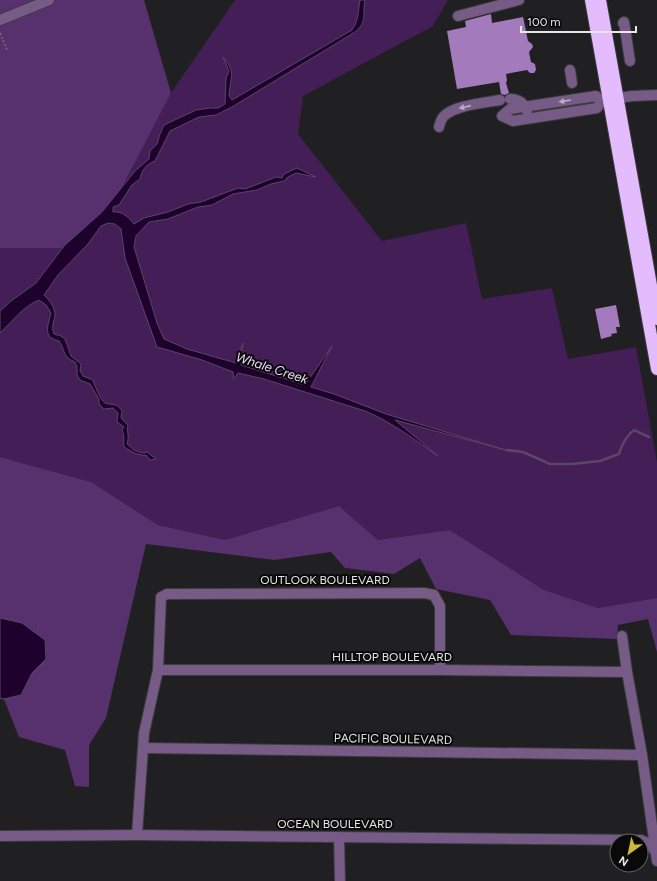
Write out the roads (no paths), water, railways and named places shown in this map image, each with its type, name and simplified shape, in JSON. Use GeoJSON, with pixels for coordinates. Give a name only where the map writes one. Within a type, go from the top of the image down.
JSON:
{"type":"FeatureCollection","features":[{"type":"Feature","properties":{"kind":"highway"},"geometry":{"type":"LineString","coordinates":[[591,0],[657,369]]}},
{"type":"Feature","properties":{"kind":"highway"},"geometry":{"type":"LineString","coordinates":[[600,0],[609,100],[657,319]]}},
{"type":"Feature","properties":{"kind":"street"},"geometry":{"type":"LineString","coordinates":[[0,20],[49,0]]}},
{"type":"Feature","properties":{"kind":"street"},"geometry":{"type":"LineString","coordinates":[[458,16],[519,0]]}},
{"type":"Feature","properties":{"kind":"street"},"geometry":{"type":"LineString","coordinates":[[623,23],[624,22],[630,61]]}},
{"type":"Feature","properties":{"kind":"street"},"geometry":{"type":"LineString","coordinates":[[570,70],[572,83]]}},
{"type":"Feature","properties":{"kind":"street"},"geometry":{"type":"LineString","coordinates":[[609,100],[596,96],[510,109],[502,116],[514,121],[529,119],[597,108],[609,100],[632,96],[657,95]]}},
{"type":"Feature","properties":{"kind":"street"},"geometry":{"type":"LineString","coordinates":[[439,127],[441,119],[449,112],[461,108],[505,100],[519,100],[525,107],[529,119]]}},
{"type":"Feature","properties":{"kind":"street","name":"OUTLOOK BOULEVARD"},"geometry":{"type":"LineString","coordinates":[[158,670],[161,597],[168,594],[424,593],[434,595],[440,606],[440,670]]}},
{"type":"Feature","properties":{"kind":"street"},"geometry":{"type":"LineString","coordinates":[[622,636],[642,756],[656,857]]}},
{"type":"Feature","properties":{"kind":"street"},"geometry":{"type":"LineString","coordinates":[[137,835],[144,733],[158,670]]}},
{"type":"Feature","properties":{"kind":"street","name":"HILLTOP BOULEVARD"},"geometry":{"type":"LineString","coordinates":[[158,670],[440,670],[627,672]]}},
{"type":"Feature","properties":{"kind":"street","name":"PACIFIC BOULEVARD"},"geometry":{"type":"LineString","coordinates":[[143,748],[642,756]]}},
{"type":"Feature","properties":{"kind":"street","name":"OCEAN BOULEVARD"},"geometry":{"type":"LineString","coordinates":[[0,836],[339,836],[641,840],[649,844],[656,857]]}},
{"type":"Feature","properties":{"kind":"street"},"geometry":{"type":"LineString","coordinates":[[339,836],[340,881]]}},
{"type":"Feature","properties":{"kind":"waterway","name":"Whale Creek"},"geometry":{"type":"LineString","coordinates":[[507,450],[523,452],[550,464],[572,464],[600,461],[619,454],[625,440],[634,430],[649,437]]}}]}
